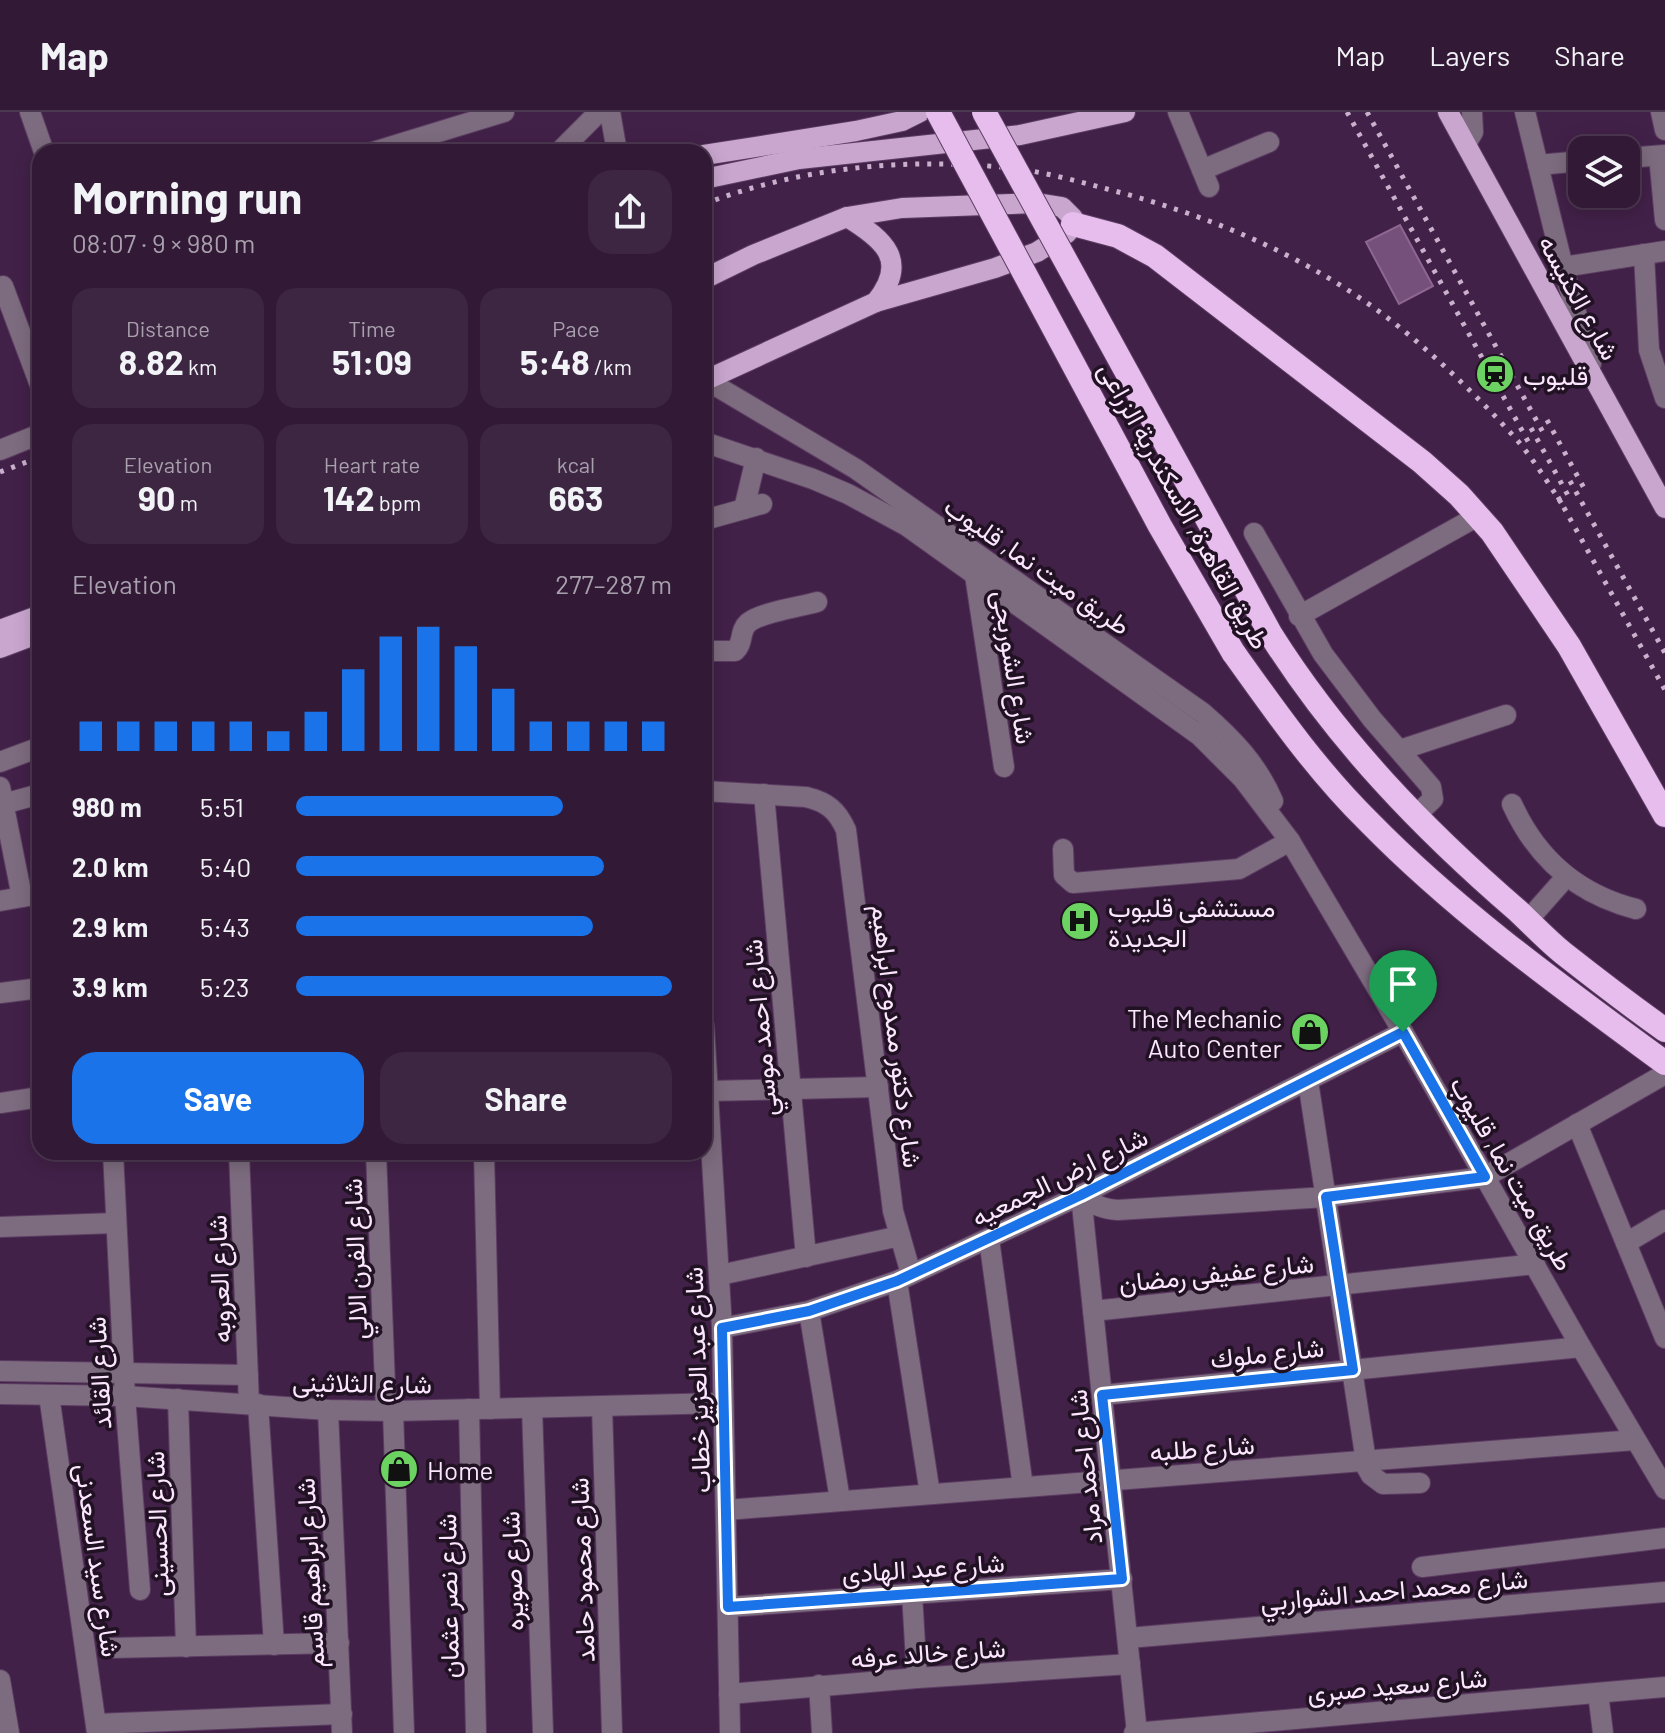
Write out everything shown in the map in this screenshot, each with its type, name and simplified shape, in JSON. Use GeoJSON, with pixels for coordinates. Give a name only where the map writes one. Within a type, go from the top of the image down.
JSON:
{"type":"FeatureCollection","features":[{"type":"Feature","properties":{"kind":"highway","name":"طريق القاهرة, الاسكندرية الزراعى"},"geometry":{"type":"LineString","coordinates":[[938,112],[1160,526],[1233,652],[1309,754],[1368,822],[1431,879],[1542,972],[1665,1063]]}},
{"type":"Feature","properties":{"kind":"highway","name":"طريق القاهرة, الاسكندرية الزراعى"},"geometry":{"type":"LineString","coordinates":[[984,112],[1271,635],[1299,680],[1384,784],[1459,860],[1561,951],[1662,1024]]}},
{"type":"Feature","properties":{"kind":"highway"},"geometry":{"type":"LineString","coordinates":[[1073,224],[1118,236],[1155,256],[1422,462],[1459,495],[1478,516],[1569,646],[1665,815]]}},
{"type":"Feature","properties":{"kind":"main road"},"geometry":{"type":"LineString","coordinates":[[712,154],[856,131],[902,121],[920,112]]}},
{"type":"Feature","properties":{"kind":"main road","name":"شارع الكنيسه"},"geometry":{"type":"LineString","coordinates":[[1448,112],[1665,508]]}},
{"type":"Feature","properties":{"kind":"main road"},"geometry":{"type":"LineString","coordinates":[[712,177],[799,159],[1020,135],[1117,113]]}},
{"type":"Feature","properties":{"kind":"main road"},"geometry":{"type":"LineString","coordinates":[[712,275],[847,217],[902,208],[1037,203],[1062,207],[1073,218],[1073,224],[1059,240],[1037,252],[995,268],[876,302],[712,378]]}},
{"type":"Feature","properties":{"kind":"main road"},"geometry":{"type":"LineString","coordinates":[[847,217],[879,238],[889,253],[892,271],[887,288],[876,302]]}},
{"type":"Feature","properties":{"kind":"main road"},"geometry":{"type":"LineString","coordinates":[[1,632],[32,618]]}},
{"type":"Feature","properties":{"kind":"main road"},"geometry":{"type":"LineString","coordinates":[[1,632],[32,633]]}},
{"type":"Feature","properties":{"kind":"street"},"geometry":{"type":"LineString","coordinates":[[30,112],[41,144]]}},
{"type":"Feature","properties":{"kind":"street"},"geometry":{"type":"LineString","coordinates":[[399,144],[504,112]]}},
{"type":"Feature","properties":{"kind":"street"},"geometry":{"type":"LineString","coordinates":[[1178,112],[1205,179],[1269,142]]}},
{"type":"Feature","properties":{"kind":"street"},"geometry":{"type":"LineString","coordinates":[[1466,144],[1473,132],[1472,112]]}},
{"type":"Feature","properties":{"kind":"street"},"geometry":{"type":"LineString","coordinates":[[1525,112],[1563,267],[1594,376]]}},
{"type":"Feature","properties":{"kind":"street"},"geometry":{"type":"LineString","coordinates":[[1661,112],[1665,130]]}},
{"type":"Feature","properties":{"kind":"street"},"geometry":{"type":"LineString","coordinates":[[568,144],[601,113]]}},
{"type":"Feature","properties":{"kind":"street"},"geometry":{"type":"LineString","coordinates":[[601,113],[603,144]]}},
{"type":"Feature","properties":{"kind":"street"},"geometry":{"type":"LineString","coordinates":[[601,113],[614,144]]}},
{"type":"Feature","properties":{"kind":"street"},"geometry":{"type":"LineString","coordinates":[[1640,157],[1662,155],[1665,220]]}},
{"type":"Feature","properties":{"kind":"street"},"geometry":{"type":"LineString","coordinates":[[1538,165],[1568,162]]}},
{"type":"Feature","properties":{"kind":"street"},"geometry":{"type":"LineString","coordinates":[[1563,267],[1665,251]]}},
{"type":"Feature","properties":{"kind":"street"},"geometry":{"type":"LineString","coordinates":[[1644,254],[1665,398]]}},
{"type":"Feature","properties":{"kind":"street"},"geometry":{"type":"LineString","coordinates":[[3,286],[32,364]]}},
{"type":"Feature","properties":{"kind":"street","name":"طريق ميت نما, قليوب"},"geometry":{"type":"LineString","coordinates":[[712,385],[856,469],[1203,713],[1230,736],[1253,763],[1290,841]]}},
{"type":"Feature","properties":{"kind":"street"},"geometry":{"type":"LineString","coordinates":[[0,450],[32,437]]}},
{"type":"Feature","properties":{"kind":"street","name":"طريق ميت نما, قليوب"},"geometry":{"type":"LineString","coordinates":[[712,444],[848,494],[907,526],[1199,735],[1243,779],[1290,841],[1403,1032],[1635,1440],[1656,1460],[1665,1489]]}},
{"type":"Feature","properties":{"kind":"street"},"geometry":{"type":"LineString","coordinates":[[712,518],[753,506],[756,458]]}},
{"type":"Feature","properties":{"kind":"street"},"geometry":{"type":"LineString","coordinates":[[1299,616],[1478,516]]}},
{"type":"Feature","properties":{"kind":"street"},"geometry":{"type":"LineString","coordinates":[[1254,533],[1323,654],[1433,792],[1433,799],[1415,816]]}},
{"type":"Feature","properties":{"kind":"street","name":"شارع الشوربجى"},"geometry":{"type":"LineString","coordinates":[[975,575],[1004,767]]}},
{"type":"Feature","properties":{"kind":"street"},"geometry":{"type":"LineString","coordinates":[[712,651],[735,651],[741,644],[743,630],[752,621],[817,602]]}},
{"type":"Feature","properties":{"kind":"street"},"geometry":{"type":"LineString","coordinates":[[1400,750],[1506,715]]}},
{"type":"Feature","properties":{"kind":"street"},"geometry":{"type":"LineString","coordinates":[[0,762],[32,750]]}},
{"type":"Feature","properties":{"kind":"street"},"geometry":{"type":"LineString","coordinates":[[712,791],[764,794]]}},
{"type":"Feature","properties":{"kind":"street"},"geometry":{"type":"LineString","coordinates":[[0,901],[31,896],[2,796],[32,794]]}},
{"type":"Feature","properties":{"kind":"street","name":"شارع دكتور ممدوح ابراهيم"},"geometry":{"type":"LineString","coordinates":[[764,794],[820,800],[840,817],[846,830],[893,1211],[900,1236],[930,1494]]}},
{"type":"Feature","properties":{"kind":"street","name":"شارع احمد موسي"},"geometry":{"type":"LineString","coordinates":[[764,794],[806,1257]]}},
{"type":"Feature","properties":{"kind":"street"},"geometry":{"type":"LineString","coordinates":[[1512,804],[1534,845],[1566,877],[1599,897],[1636,909]]}},
{"type":"Feature","properties":{"kind":"street"},"geometry":{"type":"LineString","coordinates":[[1063,849],[1064,875],[1073,883],[1239,869],[1290,841]]}},
{"type":"Feature","properties":{"kind":"street"},"geometry":{"type":"LineString","coordinates":[[1528,920],[1566,877]]}},
{"type":"Feature","properties":{"kind":"street"},"geometry":{"type":"LineString","coordinates":[[0,993],[32,989]]}},
{"type":"Feature","properties":{"kind":"street","name":"شارع ارض الجمعيه"},"geometry":{"type":"LineString","coordinates":[[722,1328],[809,1311],[904,1278],[1081,1195],[1403,1032]]}},
{"type":"Feature","properties":{"kind":"street"},"geometry":{"type":"LineString","coordinates":[[1081,1195],[1091,1204],[1118,1210],[1326,1197],[1485,1177],[1665,1074]]}},
{"type":"Feature","properties":{"kind":"street"},"geometry":{"type":"LineString","coordinates":[[1308,1081],[1366,1461],[1371,1475],[1383,1484],[1420,1483]]}},
{"type":"Feature","properties":{"kind":"street"},"geometry":{"type":"LineString","coordinates":[[712,1091],[878,1087]]}},
{"type":"Feature","properties":{"kind":"street"},"geometry":{"type":"LineString","coordinates":[[0,1103],[32,1098]]}},
{"type":"Feature","properties":{"kind":"street"},"geometry":{"type":"LineString","coordinates":[[1577,1124],[1665,1338]]}},
{"type":"Feature","properties":{"kind":"street","name":"شارع عبد العزيز خطاب"},"geometry":{"type":"LineString","coordinates":[[712,1152],[722,1328],[730,1733]]}},
{"type":"Feature","properties":{"kind":"street","name":"شارع القائد"},"geometry":{"type":"LineString","coordinates":[[113,1160],[125,1396],[140,1590]]}},
{"type":"Feature","properties":{"kind":"street","name":"شارع العروبه"},"geometry":{"type":"LineString","coordinates":[[239,1160],[248,1375],[254,1404],[274,1645]]}},
{"type":"Feature","properties":{"kind":"street","name":"شارع الفرن الالي"},"geometry":{"type":"LineString","coordinates":[[376,1160],[404,1733]]}},
{"type":"Feature","properties":{"kind":"street"},"geometry":{"type":"LineString","coordinates":[[484,1160],[490,1409]]}},
{"type":"Feature","properties":{"kind":"street","name":"شارع احمد مراد"},"geometry":{"type":"LineString","coordinates":[[1081,1195],[1136,1733]]}},
{"type":"Feature","properties":{"kind":"street"},"geometry":{"type":"LineString","coordinates":[[1626,1243],[1665,1220]]}},
{"type":"Feature","properties":{"kind":"street"},"geometry":{"type":"LineString","coordinates":[[0,1227],[116,1223]]}},
{"type":"Feature","properties":{"kind":"street"},"geometry":{"type":"LineString","coordinates":[[720,1275],[900,1236]]}},
{"type":"Feature","properties":{"kind":"street"},"geometry":{"type":"LineString","coordinates":[[989,1239],[1023,1487]]}},
{"type":"Feature","properties":{"kind":"street","name":"شارع عفيفى رمضان"},"geometry":{"type":"LineString","coordinates":[[1093,1311],[1535,1264]]}},
{"type":"Feature","properties":{"kind":"street"},"geometry":{"type":"LineString","coordinates":[[809,1311],[840,1500]]}},
{"type":"Feature","properties":{"kind":"street","name":"شارع ملوك"},"geometry":{"type":"LineString","coordinates":[[1102,1395],[1581,1347]]}},
{"type":"Feature","properties":{"kind":"street"},"geometry":{"type":"LineString","coordinates":[[0,1371],[248,1375]]}},
{"type":"Feature","properties":{"kind":"street","name":"شارع الثلاثينى"},"geometry":{"type":"LineString","coordinates":[[0,1394],[125,1396],[328,1410],[390,1411],[723,1403]]}},
{"type":"Feature","properties":{"kind":"street","name":"شارع سيد السعدنى"},"geometry":{"type":"LineString","coordinates":[[49,1395],[96,1728]]}},
{"type":"Feature","properties":{"kind":"street","name":"شارع الحسينى"},"geometry":{"type":"LineString","coordinates":[[178,1399],[186,1647]]}},
{"type":"Feature","properties":{"kind":"street","name":"شارع محمود حامد"},"geometry":{"type":"LineString","coordinates":[[602,1406],[612,1733]]}},
{"type":"Feature","properties":{"kind":"street","name":"شارع صويره"},"geometry":{"type":"LineString","coordinates":[[532,1408],[543,1733]]}},
{"type":"Feature","properties":{"kind":"street","name":"شارع نصر عثمان"},"geometry":{"type":"LineString","coordinates":[[469,1409],[476,1733]]}},
{"type":"Feature","properties":{"kind":"street","name":"شارع ابراهيم قاسم"},"geometry":{"type":"LineString","coordinates":[[328,1410],[342,1723]]}},
{"type":"Feature","properties":{"kind":"street","name":"شارع طلبه"},"geometry":{"type":"LineString","coordinates":[[726,1510],[1635,1440]]}},
{"type":"Feature","properties":{"kind":"street"},"geometry":{"type":"LineString","coordinates":[[1422,1567],[1665,1538]]}},
{"type":"Feature","properties":{"kind":"street","name":"شارع عبد الهادى"},"geometry":{"type":"LineString","coordinates":[[728,1607],[1122,1579]]}},
{"type":"Feature","properties":{"kind":"street","name":"شارع محمد احمد الشواربي"},"geometry":{"type":"LineString","coordinates":[[1128,1638],[1665,1592]]}},
{"type":"Feature","properties":{"kind":"street"},"geometry":{"type":"LineString","coordinates":[[912,1594],[917,1678]]}},
{"type":"Feature","properties":{"kind":"street"},"geometry":{"type":"LineString","coordinates":[[110,1648],[339,1643]]}},
{"type":"Feature","properties":{"kind":"street","name":"شارع خالد عرفه"},"geometry":{"type":"LineString","coordinates":[[729,1694],[1130,1664]]}},
{"type":"Feature","properties":{"kind":"street"},"geometry":{"type":"LineString","coordinates":[[0,1680],[9,1733]]}},
{"type":"Feature","properties":{"kind":"street"},"geometry":{"type":"LineString","coordinates":[[819,1685],[822,1733]]}},
{"type":"Feature","properties":{"kind":"street","name":"شارع سعيد صبرى"},"geometry":{"type":"LineString","coordinates":[[1136,1733],[1665,1687]]}},
{"type":"Feature","properties":{"kind":"street"},"geometry":{"type":"LineString","coordinates":[[1598,1693],[1603,1733]]}},
{"type":"Feature","properties":{"kind":"street"},"geometry":{"type":"LineString","coordinates":[[96,1728],[342,1723]]}},
{"type":"Feature","properties":{"kind":"building"},"geometry":{"type":"Polygon","coordinates":[[[1400,225],[1433,286],[1399,304],[1366,242],[1400,225]]]}},
{"type":"Feature","properties":{"kind":"railway"},"geometry":{"type":"LineString","coordinates":[[1347,112],[1530,445]]}},
{"type":"Feature","properties":{"kind":"railway"},"geometry":{"type":"LineString","coordinates":[[1367,112],[1545,436]]}},
{"type":"Feature","properties":{"kind":"railway"},"geometry":{"type":"LineString","coordinates":[[712,201],[813,174],[926,164],[1014,168],[1148,200],[1188,213],[1304,264],[1376,309],[1409,335],[1492,412],[1523,448],[1562,504]]}},
{"type":"Feature","properties":{"kind":"railway"},"geometry":{"type":"LineString","coordinates":[[1547,420],[1585,490]]}},
{"type":"Feature","properties":{"kind":"railway"},"geometry":{"type":"LineString","coordinates":[[1531,428],[1570,499]]}},
{"type":"Feature","properties":{"kind":"railway"},"geometry":{"type":"LineString","coordinates":[[0,472],[32,460]]}},
{"type":"Feature","properties":{"kind":"railway"},"geometry":{"type":"LineString","coordinates":[[1570,481],[1665,653]]}},
{"type":"Feature","properties":{"kind":"railway"},"geometry":{"type":"LineString","coordinates":[[1558,497],[1665,690]]}},
{"type":"Feature","properties":{"kind":"place","name":"قليوب"},"geometry":{"type":"Point","coordinates":[1495,374]}},
{"type":"Feature","properties":{"kind":"place","name":"مستشفى قليوب الجديدة"},"geometry":{"type":"Point","coordinates":[1080,921]}},
{"type":"Feature","properties":{"kind":"place","name":"The Mechanic Auto Center"},"geometry":{"type":"Point","coordinates":[1310,1032]}},
{"type":"Feature","properties":{"kind":"place","name":"Home"},"geometry":{"type":"Point","coordinates":[399,1469]}},
{"type":"Feature","properties":{"kind":"route"},"geometry":{"type":"LineString","coordinates":[[1403,1032],[1485,1177],[1326,1197],[1353,1370],[1102,1395],[1122,1579],[728,1607],[722,1328],[809,1311],[897,1281],[1081,1195],[1403,1032]]}}]}
